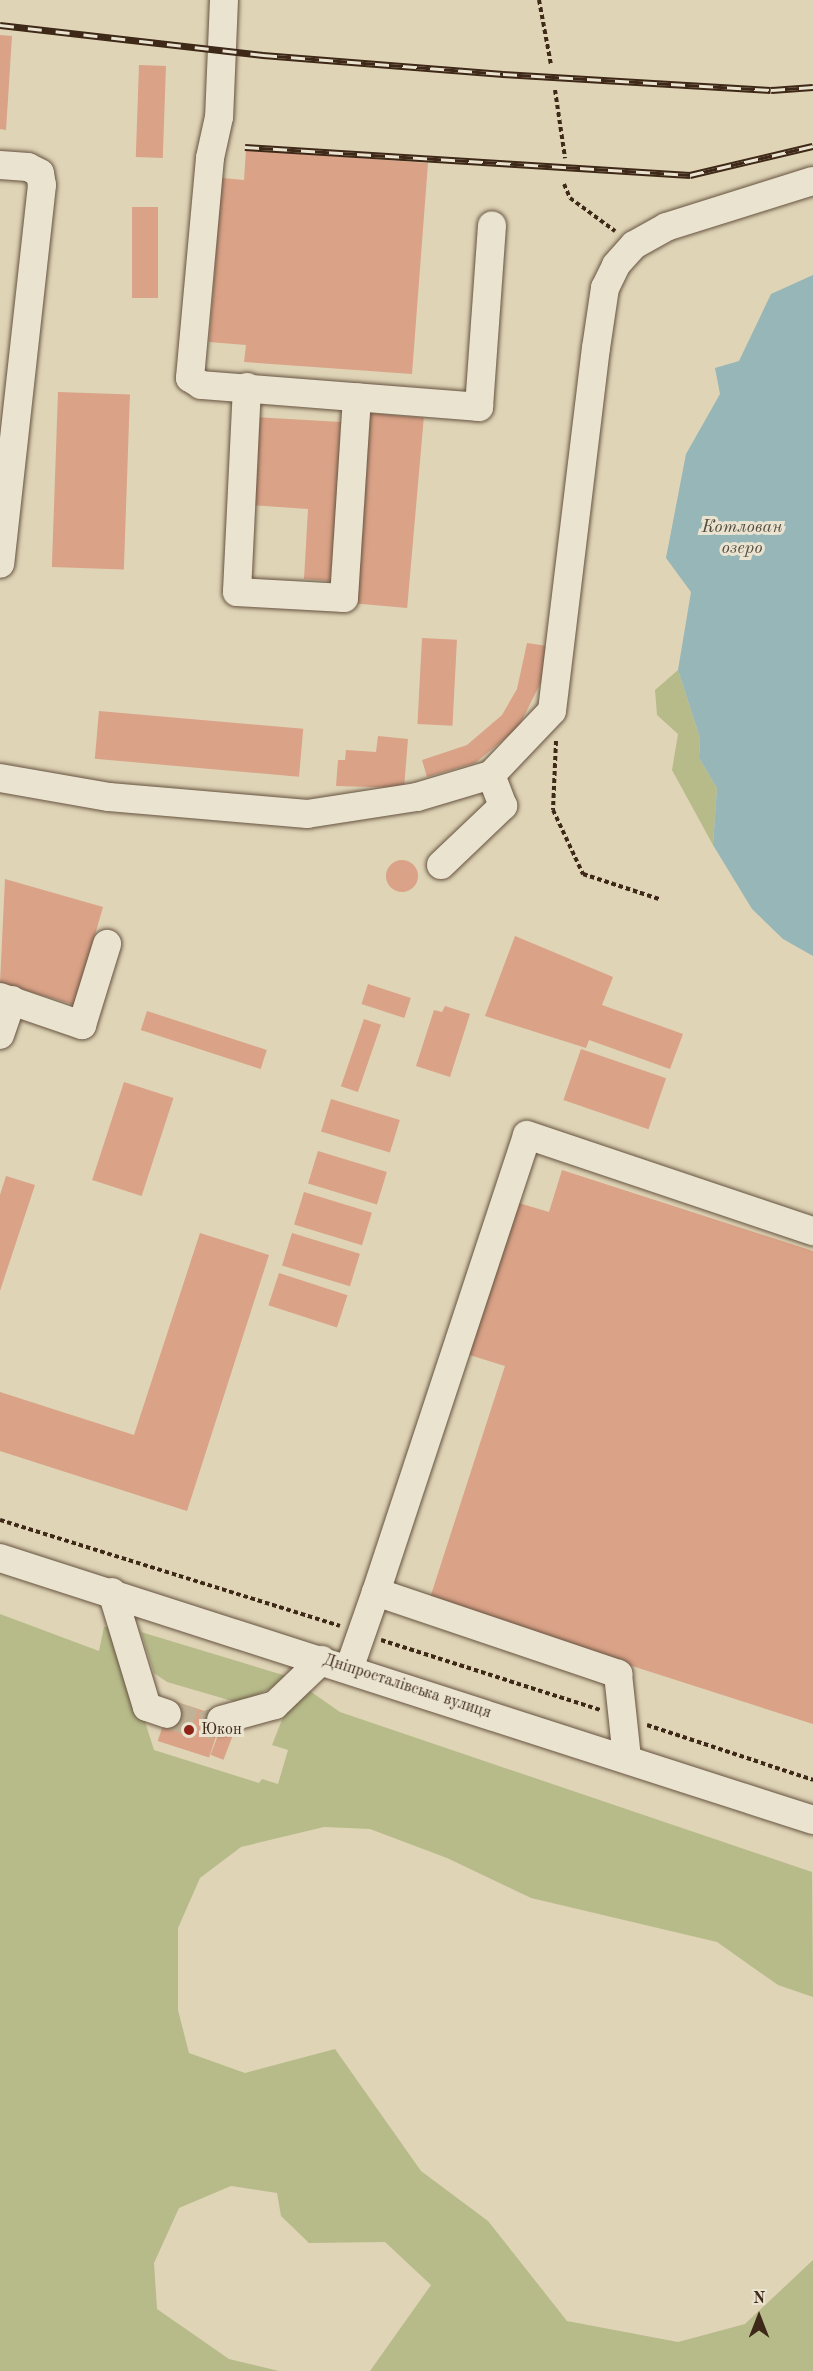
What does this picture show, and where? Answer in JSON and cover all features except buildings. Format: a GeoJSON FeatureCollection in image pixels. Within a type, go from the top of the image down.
{"type":"FeatureCollection","features":[{"type":"Feature","properties":{"kind":"street"},"geometry":{"type":"LineString","coordinates":[[224,0],[219,117],[188,359],[189,378],[201,385],[479,406],[492,225]]}},
{"type":"Feature","properties":{"kind":"street"},"geometry":{"type":"LineString","coordinates":[[0,165],[28,167],[40,173],[42,185],[11,354],[0,564]]}},
{"type":"Feature","properties":{"kind":"street"},"geometry":{"type":"LineString","coordinates":[[0,778],[109,797],[307,814],[417,797],[491,775],[552,711],[605,288],[634,245],[666,227],[813,181]]}},
{"type":"Feature","properties":{"kind":"street"},"geometry":{"type":"LineString","coordinates":[[247,387],[237,592],[344,597],[357,396]]}},
{"type":"Feature","properties":{"kind":"street"},"geometry":{"type":"LineString","coordinates":[[441,865],[503,806],[491,775]]}},
{"type":"Feature","properties":{"kind":"street"},"geometry":{"type":"LineString","coordinates":[[0,1035],[6,999],[82,1025],[107,944]]}},
{"type":"Feature","properties":{"kind":"street"},"geometry":{"type":"LineString","coordinates":[[349,1669],[359,1632],[376,1592],[527,1135],[813,1231]]}},
{"type":"Feature","properties":{"kind":"street","name":"Дніпросталівська вулиця"},"geometry":{"type":"LineString","coordinates":[[0,1558],[112,1592],[813,1820]]}},
{"type":"Feature","properties":{"kind":"street"},"geometry":{"type":"LineString","coordinates":[[112,1592],[147,1707],[166,1714]]}},
{"type":"Feature","properties":{"kind":"street"},"geometry":{"type":"LineString","coordinates":[[376,1592],[618,1674],[620,1716],[627,1758]]}},
{"type":"Feature","properties":{"kind":"street"},"geometry":{"type":"LineString","coordinates":[[221,1720],[275,1705],[322,1660]]}},
{"type":"Feature","properties":{"kind":"path"},"geometry":{"type":"LineString","coordinates":[[539,0],[551,64]]}},
{"type":"Feature","properties":{"kind":"path"},"geometry":{"type":"LineString","coordinates":[[555,90],[565,158]]}},
{"type":"Feature","properties":{"kind":"path"},"geometry":{"type":"LineString","coordinates":[[564,184],[570,198],[634,245]]}},
{"type":"Feature","properties":{"kind":"path"},"geometry":{"type":"LineString","coordinates":[[552,711],[558,756],[553,810],[583,874],[659,899]]}},
{"type":"Feature","properties":{"kind":"path"},"geometry":{"type":"LineString","coordinates":[[0,1520],[359,1632],[813,1780]]}},
{"type":"Feature","properties":{"kind":"green space"},"geometry":{"type":"Polygon","coordinates":[[[678,670],[700,738],[699,758],[717,788],[713,845],[672,770],[678,734],[657,715],[655,690],[678,670]]]}},
{"type":"Feature","properties":{"kind":"green space"},"geometry":{"type":"Polygon","coordinates":[[[0,1614],[99,1651],[104,1627],[115,1627],[154,1750],[259,1783],[262,1779],[278,1784],[288,1750],[272,1745],[287,1707],[307,1689],[340,1712],[812,1872],[813,1997],[778,1985],[717,1942],[531,1898],[447,1858],[370,1829],[324,1827],[241,1847],[200,1878],[178,1928],[178,2010],[189,2053],[245,2073],[335,2049],[421,2171],[488,2221],[567,2321],[678,2342],[745,2324],[813,2260],[813,2371],[370,2371],[431,2285],[385,2242],[309,2243],[281,2216],[277,2193],[231,2186],[179,2208],[154,2263],[157,2309],[229,2359],[279,2371],[0,2371],[0,1614]]]}},
{"type":"Feature","properties":{"kind":"green space"},"geometry":{"type":"Polygon","coordinates":[[[141,1632],[293,1678],[239,1703],[167,1682],[154,1673],[141,1632]]]}},
{"type":"Feature","properties":{"kind":"water","name":"Котлован озеро"},"geometry":{"type":"Polygon","coordinates":[[[813,275],[813,956],[783,939],[752,909],[713,845],[717,788],[699,758],[700,738],[678,670],[691,592],[666,558],[686,454],[720,394],[715,368],[739,361],[771,294],[813,275]]]}},
{"type":"Feature","properties":{"kind":"tunnel"},"geometry":{"type":"LineString","coordinates":[[167,1714],[203,1726],[221,1720]]}},
{"type":"Feature","properties":{"kind":"railway"},"geometry":{"type":"LineString","coordinates":[[0,25],[263,55],[503,74],[771,90],[813,87]]}},
{"type":"Feature","properties":{"kind":"railway"},"geometry":{"type":"LineString","coordinates":[[245,147],[690,175],[813,146]]}},
{"type":"Feature","properties":{"kind":"place","name":"Юкон"},"geometry":{"type":"Point","coordinates":[189,1730]}}]}
